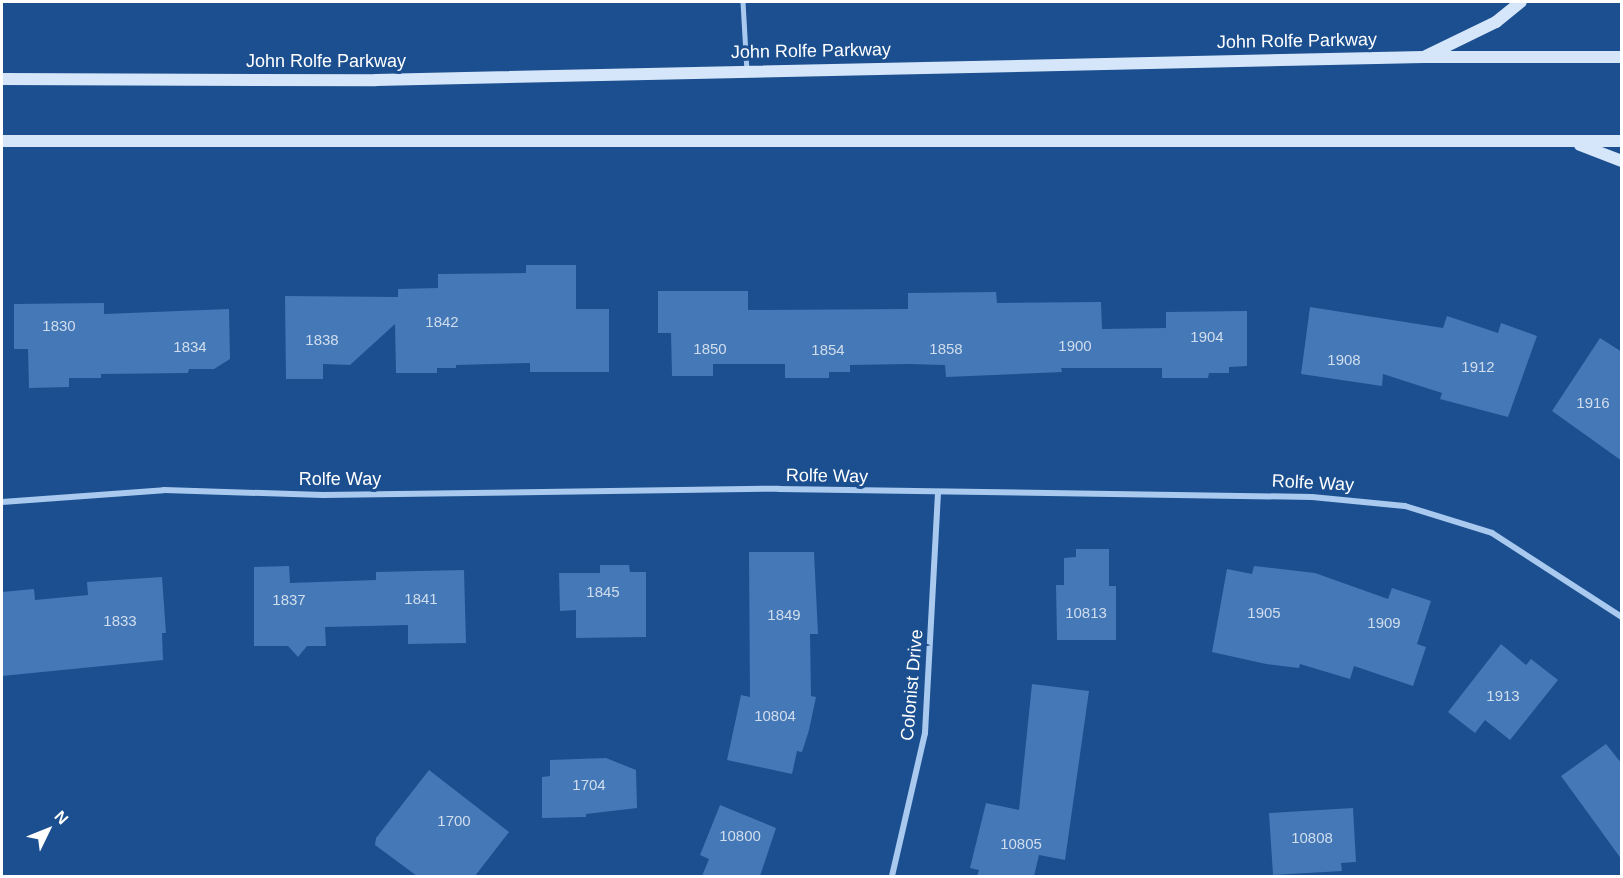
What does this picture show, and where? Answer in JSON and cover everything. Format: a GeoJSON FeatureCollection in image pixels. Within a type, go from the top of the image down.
{"type":"FeatureCollection","features":[{"type":"Feature","properties":{"kind":"main road"},"geometry":{"type":"LineString","coordinates":[[1424,57],[1496,21],[1521,2]]}},
{"type":"Feature","properties":{"kind":"main road","name":"John Rolfe Parkway"},"geometry":{"type":"LineString","coordinates":[[2,79],[376,80],[1424,57],[1622,57]]}},
{"type":"Feature","properties":{"kind":"main road"},"geometry":{"type":"LineString","coordinates":[[2,141],[1622,141]]}},
{"type":"Feature","properties":{"kind":"main road"},"geometry":{"type":"LineString","coordinates":[[1573,142],[1622,161]]}},
{"type":"Feature","properties":{"kind":"street","name":"Rolfe Way"},"geometry":{"type":"LineString","coordinates":[[2,502],[164,490],[323,495],[779,489],[1312,497],[1405,506],[1492,533],[1622,617]]}},
{"type":"Feature","properties":{"kind":"street","name":"Colonist Drive"},"geometry":{"type":"LineString","coordinates":[[892,876],[925,734],[938,493]]}},
{"type":"Feature","properties":{"kind":"lane"},"geometry":{"type":"LineString","coordinates":[[743,2],[747,71]]}},
{"type":"Feature","properties":{"kind":"building"},"geometry":{"type":"Polygon","coordinates":[[[526,265],[576,265],[576,309],[609,309],[609,372],[530,372],[530,363],[456,365],[456,368],[437,368],[437,373],[396,373],[395,324],[350,365],[323,364],[323,379],[286,379],[285,296],[398,297],[398,289],[438,288],[438,274],[526,273],[526,265]]]}},
{"type":"Feature","properties":{"kind":"building"},"geometry":{"type":"Polygon","coordinates":[[[658,291],[748,291],[748,310],[908,309],[908,293],[996,292],[997,303],[1101,302],[1102,329],[1166,328],[1166,312],[1247,311],[1247,366],[1229,367],[1229,373],[1209,373],[1208,378],[1162,378],[1162,368],[1061,368],[1062,372],[946,377],[945,365],[908,364],[850,365],[850,372],[829,372],[829,378],[785,378],[785,364],[713,364],[713,376],[672,376],[671,333],[658,333],[658,291]]]}},
{"type":"Feature","properties":{"kind":"building"},"geometry":{"type":"Polygon","coordinates":[[[104,303],[104,314],[229,309],[230,359],[214,369],[189,369],[188,373],[101,374],[101,378],[69,378],[69,387],[29,388],[28,349],[14,349],[14,304],[104,303]]]}},
{"type":"Feature","properties":{"kind":"building"},"geometry":{"type":"Polygon","coordinates":[[[1310,307],[1443,328],[1447,316],[1498,333],[1501,323],[1537,336],[1508,417],[1440,399],[1442,393],[1383,374],[1382,386],[1301,374],[1310,307]]]}},
{"type":"Feature","properties":{"kind":"building"},"geometry":{"type":"Polygon","coordinates":[[[1600,338],[1622,352],[1622,461],[1552,411],[1600,338]]]}},
{"type":"Feature","properties":{"kind":"building"},"geometry":{"type":"Polygon","coordinates":[[[1076,549],[1109,549],[1109,586],[1116,586],[1116,640],[1057,640],[1056,585],[1064,585],[1064,558],[1076,557],[1076,549]]]}},
{"type":"Feature","properties":{"kind":"building"},"geometry":{"type":"Polygon","coordinates":[[[749,552],[814,552],[818,634],[810,634],[811,696],[816,697],[809,730],[802,752],[797,751],[792,774],[727,760],[741,695],[750,697],[749,552]]]}},
{"type":"Feature","properties":{"kind":"building"},"geometry":{"type":"Polygon","coordinates":[[[600,565],[629,565],[630,572],[646,572],[646,637],[576,638],[576,610],[560,611],[559,573],[600,573],[600,565]]]}},
{"type":"Feature","properties":{"kind":"building"},"geometry":{"type":"Polygon","coordinates":[[[289,566],[290,583],[376,580],[376,572],[464,570],[466,643],[408,644],[408,625],[325,627],[326,646],[307,646],[298,657],[288,646],[254,646],[254,567],[289,566]]]}},
{"type":"Feature","properties":{"kind":"building"},"geometry":{"type":"Polygon","coordinates":[[[1254,566],[1315,573],[1388,599],[1392,588],[1431,601],[1417,644],[1426,647],[1413,686],[1354,666],[1350,679],[1300,664],[1299,668],[1266,664],[1212,652],[1227,569],[1252,574],[1254,566]]]}},
{"type":"Feature","properties":{"kind":"building"},"geometry":{"type":"Polygon","coordinates":[[[162,577],[166,633],[162,633],[163,660],[2,676],[2,592],[34,589],[35,600],[88,595],[87,582],[162,577]]]}},
{"type":"Feature","properties":{"kind":"building"},"geometry":{"type":"Polygon","coordinates":[[[1501,644],[1526,665],[1531,659],[1558,680],[1510,740],[1485,720],[1475,733],[1448,712],[1501,644]]]}},
{"type":"Feature","properties":{"kind":"building"},"geometry":{"type":"Polygon","coordinates":[[[1032,684],[1089,691],[1065,860],[1039,855],[1034,876],[977,876],[979,870],[970,868],[986,803],[1019,810],[1032,684]]]}},
{"type":"Feature","properties":{"kind":"building"},"geometry":{"type":"Polygon","coordinates":[[[1606,744],[1622,764],[1622,860],[1561,776],[1606,744]]]}},
{"type":"Feature","properties":{"kind":"building"},"geometry":{"type":"Polygon","coordinates":[[[606,758],[636,770],[637,808],[586,814],[586,817],[542,818],[542,777],[550,776],[550,760],[606,758]]]}},
{"type":"Feature","properties":{"kind":"building"},"geometry":{"type":"Polygon","coordinates":[[[429,770],[509,832],[475,876],[417,876],[375,845],[376,838],[429,770]]]}},
{"type":"Feature","properties":{"kind":"building"},"geometry":{"type":"Polygon","coordinates":[[[720,805],[776,828],[760,876],[702,876],[709,859],[700,855],[720,805]]]}},
{"type":"Feature","properties":{"kind":"building"},"geometry":{"type":"Polygon","coordinates":[[[1353,808],[1356,862],[1341,863],[1342,871],[1273,875],[1269,813],[1353,808]]]}}]}
